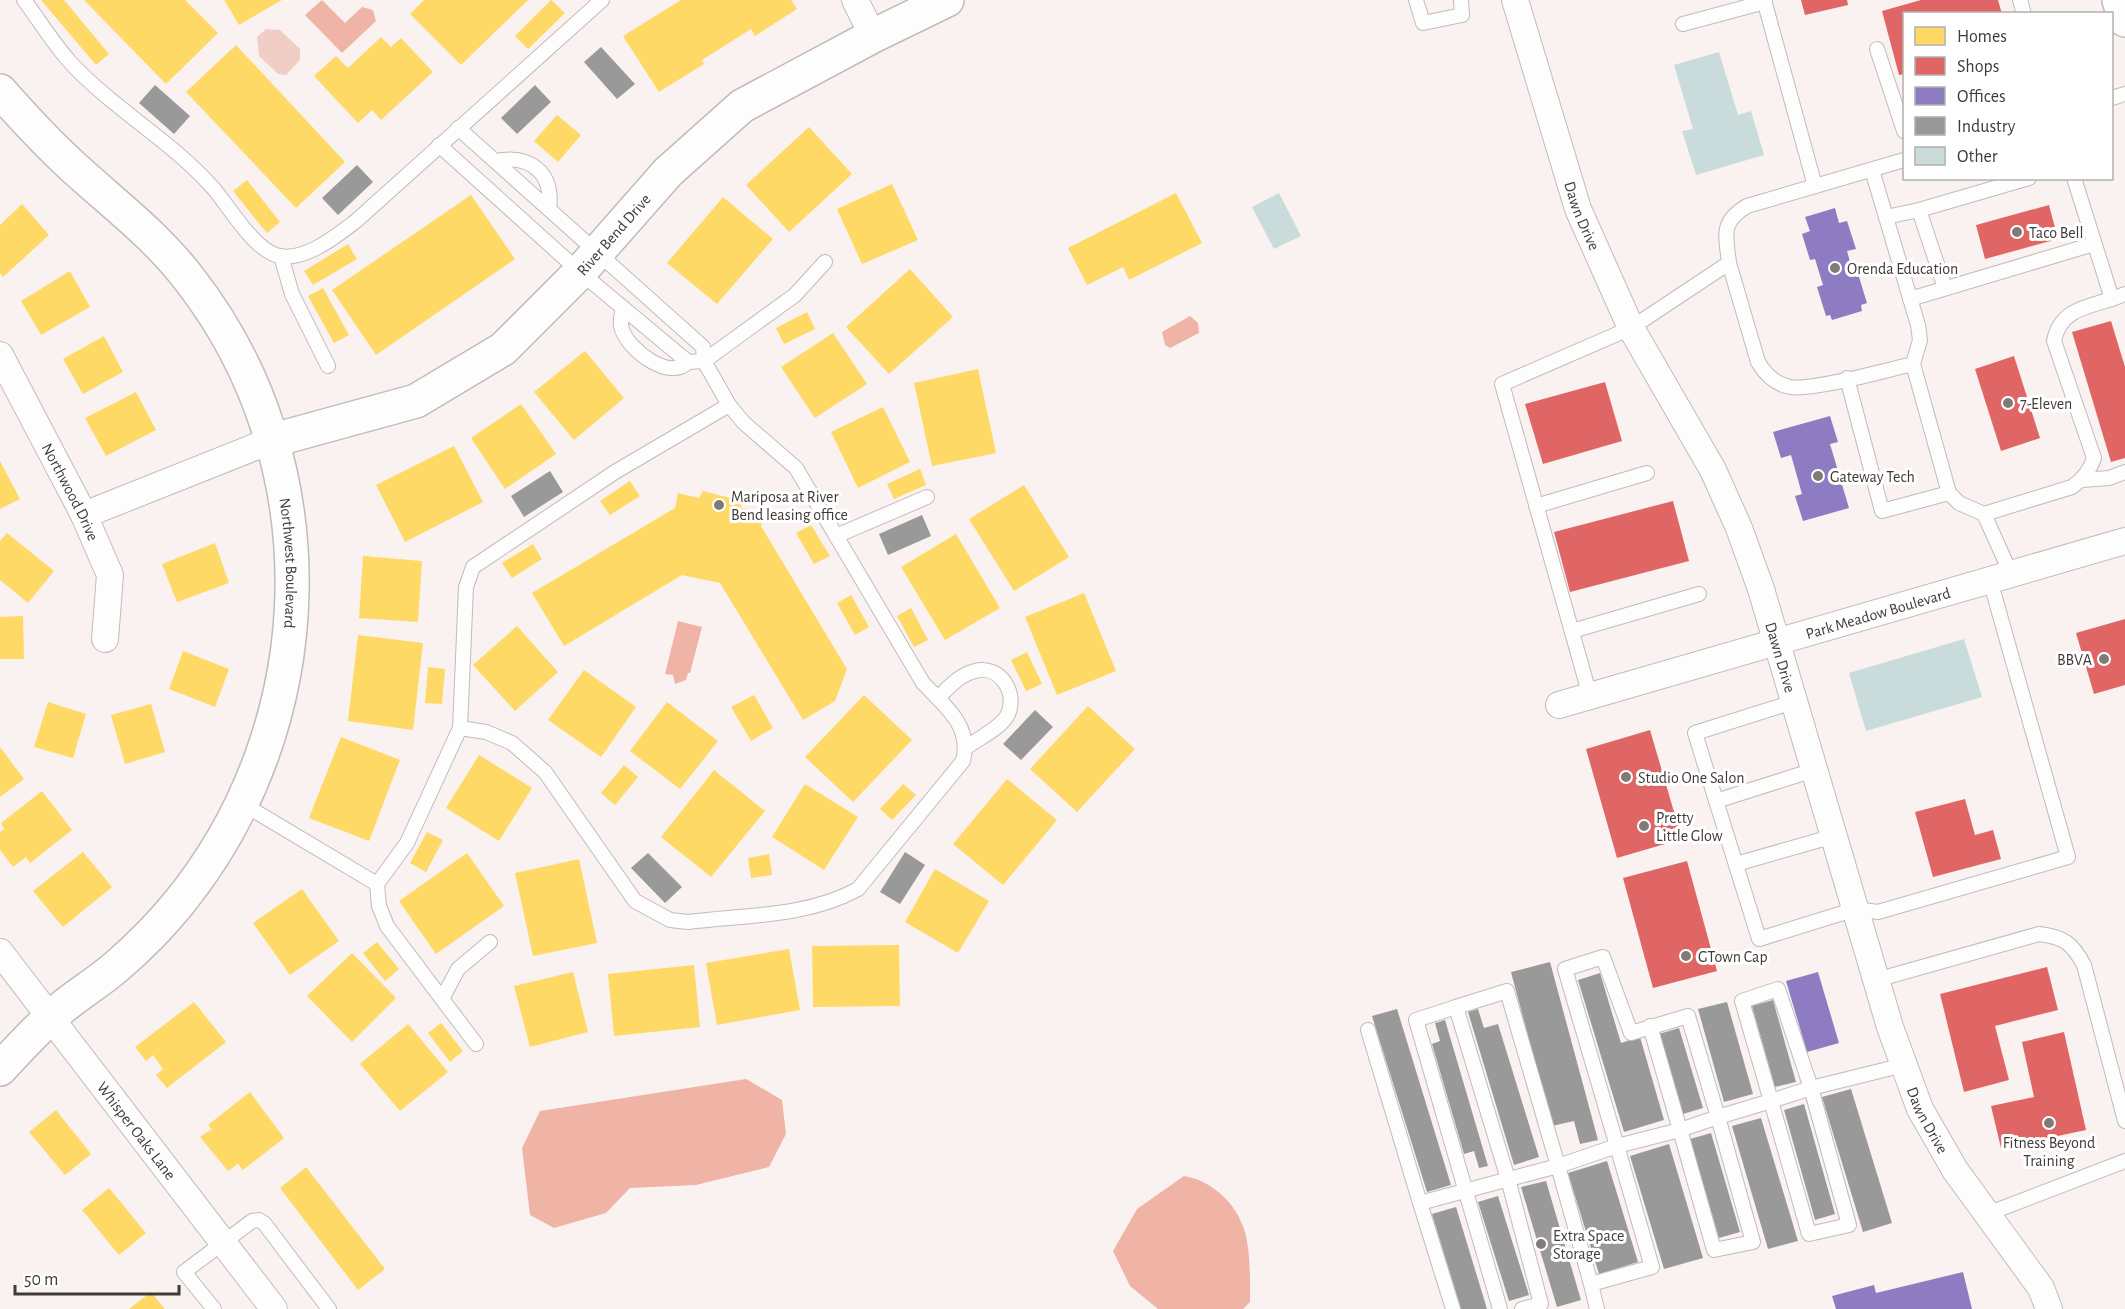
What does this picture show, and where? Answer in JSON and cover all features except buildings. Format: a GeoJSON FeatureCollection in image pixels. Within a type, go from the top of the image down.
{"type":"FeatureCollection","features":[{"type":"Feature","properties":{"kind":"street"},"geometry":{"type":"LineString","coordinates":[[855,0],[873,36]]}},
{"type":"Feature","properties":{"kind":"street","name":"River Bend Drive"},"geometry":{"type":"LineString","coordinates":[[270,441],[416,401],[503,349],[589,262],[668,172],[742,106],[873,36],[947,0]]}},
{"type":"Feature","properties":{"kind":"street","name":"Dawn Drive"},"geometry":{"type":"LineString","coordinates":[[1515,0],[1578,209],[1631,328],[1722,489],[1739,528],[1761,589],[1775,643],[1876,980],[1920,1109],[1955,1170],[2041,1288],[2049,1309]]}},
{"type":"Feature","properties":{"kind":"street","name":"Northwest Boulevard"},"geometry":{"type":"LineString","coordinates":[[0,91],[42,138],[150,235],[189,278],[232,343],[254,389],[283,484],[290,531],[293,590],[290,642],[273,726],[243,804],[202,872],[174,909],[115,968],[51,1017],[0,1070]]}},
{"type":"Feature","properties":{"kind":"street","name":"Northwood Drive"},"geometry":{"type":"LineString","coordinates":[[0,356],[84,515],[110,575],[105,639]]}},
{"type":"Feature","properties":{"kind":"street"},"geometry":{"type":"LineString","coordinates":[[84,515],[270,441]]}},
{"type":"Feature","properties":{"kind":"street","name":"Park Meadow Boulevard"},"geometry":{"type":"LineString","coordinates":[[1559,705],[2125,541]]}},
{"type":"Feature","properties":{"kind":"street","name":"Whisper Oaks Lane"},"geometry":{"type":"LineString","coordinates":[[0,951],[274,1309]]}},
{"type":"Feature","properties":{"kind":"lane"},"geometry":{"type":"LineString","coordinates":[[24,0],[70,62],[213,187],[242,225],[268,252],[281,256],[299,256],[335,237],[356,221],[602,0]]}},
{"type":"Feature","properties":{"kind":"lane"},"geometry":{"type":"LineString","coordinates":[[1416,0],[1423,23],[1462,15],[1461,0]]}},
{"type":"Feature","properties":{"kind":"lane"},"geometry":{"type":"LineString","coordinates":[[1683,24],[1765,1],[1815,186]]}},
{"type":"Feature","properties":{"kind":"lane"},"geometry":{"type":"LineString","coordinates":[[1877,49],[1902,113]]}},
{"type":"Feature","properties":{"kind":"lane"},"geometry":{"type":"LineString","coordinates":[[458,128],[549,209],[623,309],[688,362]]}},
{"type":"Feature","properties":{"kind":"lane"},"geometry":{"type":"LineString","coordinates":[[439,145],[589,262],[703,346],[705,362],[729,405],[744,423],[796,468],[923,683],[952,712],[962,728],[967,747],[963,760],[858,890],[837,901],[814,907],[688,922],[670,920],[635,901],[545,772],[512,743],[486,732],[460,728]]}},
{"type":"Feature","properties":{"kind":"lane"},"geometry":{"type":"LineString","coordinates":[[496,161],[519,159],[532,165],[548,183],[551,194],[549,209]]}},
{"type":"Feature","properties":{"kind":"lane"},"geometry":{"type":"LineString","coordinates":[[1903,161],[1747,206],[1734,214],[1726,231],[1729,263],[1758,362],[1764,372],[1782,384],[1801,388],[1913,364]]}},
{"type":"Feature","properties":{"kind":"lane"},"geometry":{"type":"LineString","coordinates":[[1872,170],[1920,340],[1913,364],[1949,494],[1959,503],[1984,514],[2072,487],[2082,480],[2094,458],[2054,341],[2059,325],[2074,310],[2118,297],[2094,244],[2075,180]]}},
{"type":"Feature","properties":{"kind":"lane"},"geometry":{"type":"LineString","coordinates":[[1886,217],[1919,210],[2022,180]]}},
{"type":"Feature","properties":{"kind":"lane"},"geometry":{"type":"LineString","coordinates":[[1919,210],[1945,288]]}},
{"type":"Feature","properties":{"kind":"lane"},"geometry":{"type":"LineString","coordinates":[[1910,298],[2094,244]]}},
{"type":"Feature","properties":{"kind":"lane"},"geometry":{"type":"LineString","coordinates":[[281,256],[292,294],[328,366]]}},
{"type":"Feature","properties":{"kind":"lane"},"geometry":{"type":"LineString","coordinates":[[623,309],[620,320],[622,331],[645,356],[667,369],[679,369],[688,362],[705,362],[795,295],[825,262]]}},
{"type":"Feature","properties":{"kind":"lane"},"geometry":{"type":"LineString","coordinates":[[1590,696],[1502,384],[1631,328],[1729,263]]}},
{"type":"Feature","properties":{"kind":"lane"},"geometry":{"type":"LineString","coordinates":[[1846,378],[1882,511],[1949,494]]}},
{"type":"Feature","properties":{"kind":"lane"},"geometry":{"type":"LineString","coordinates":[[476,1044],[387,927],[379,906],[377,884],[407,843],[460,728],[466,586],[473,567],[615,472],[729,405]]}},
{"type":"Feature","properties":{"kind":"lane"},"geometry":{"type":"LineString","coordinates":[[2082,480],[2109,478],[2125,472]]}},
{"type":"Feature","properties":{"kind":"lane"},"geometry":{"type":"LineString","coordinates":[[1536,506],[1647,473]]}},
{"type":"Feature","properties":{"kind":"lane"},"geometry":{"type":"LineString","coordinates":[[836,536],[927,497]]}},
{"type":"Feature","properties":{"kind":"lane"},"geometry":{"type":"LineString","coordinates":[[1793,702],[1695,734],[1759,939],[1856,909],[1878,912],[2068,858],[1984,514]]}},
{"type":"Feature","properties":{"kind":"lane"},"geometry":{"type":"LineString","coordinates":[[1572,631],[1700,594]]}},
{"type":"Feature","properties":{"kind":"lane"},"geometry":{"type":"LineString","coordinates":[[938,698],[964,675],[978,670],[990,671],[999,675],[1007,684],[1010,707],[1006,716],[967,747]]}},
{"type":"Feature","properties":{"kind":"lane"},"geometry":{"type":"LineString","coordinates":[[1716,801],[1814,770]]}},
{"type":"Feature","properties":{"kind":"lane"},"geometry":{"type":"LineString","coordinates":[[243,804],[377,884]]}},
{"type":"Feature","properties":{"kind":"lane"},"geometry":{"type":"LineString","coordinates":[[1736,864],[1834,836]]}},
{"type":"Feature","properties":{"kind":"lane"},"geometry":{"type":"LineString","coordinates":[[1876,980],[2039,934],[2054,936],[2074,946],[2084,965],[2125,1121]]}},
{"type":"Feature","properties":{"kind":"lane"},"geometry":{"type":"LineString","coordinates":[[442,999],[458,969],[490,942]]}},
{"type":"Feature","properties":{"kind":"lane"},"geometry":{"type":"LineString","coordinates":[[1591,1284],[1652,1268],[1565,969],[1603,957],[1631,1033],[1650,1026],[1688,1016],[1753,1242],[1714,1250],[1650,1026]]}},
{"type":"Feature","properties":{"kind":"lane"},"geometry":{"type":"LineString","coordinates":[[1778,989],[1811,1088],[1849,1225],[1809,1234],[1742,1001],[1778,989]]}},
{"type":"Feature","properties":{"kind":"lane"},"geometry":{"type":"LineString","coordinates":[[1500,1309],[1416,1020],[1507,991],[1597,1309]]}},
{"type":"Feature","properties":{"kind":"lane"},"geometry":{"type":"LineString","coordinates":[[1456,1007],[1508,1179],[1542,1304],[1522,1309]]}},
{"type":"Feature","properties":{"kind":"lane"},"geometry":{"type":"LineString","coordinates":[[1368,1030],[1453,1309]]}},
{"type":"Feature","properties":{"kind":"lane"},"geometry":{"type":"LineString","coordinates":[[1420,1203],[1558,1166],[1811,1088],[1904,1065]]}},
{"type":"Feature","properties":{"kind":"lane"},"geometry":{"type":"LineString","coordinates":[[1987,1214],[2125,1161]]}},
{"type":"Feature","properties":{"kind":"lane"},"geometry":{"type":"LineString","coordinates":[[214,1309],[184,1272],[252,1221],[259,1220],[264,1223],[329,1309]]}},
{"type":"Feature","properties":{"kind":"shaded area"},"geometry":{"type":"Polygon","coordinates":[[[322,0],[345,23],[362,7],[373,10],[376,21],[342,53],[305,15],[322,0]]]}},
{"type":"Feature","properties":{"kind":"shaded area"},"geometry":{"type":"Polygon","coordinates":[[[266,29],[280,30],[300,49],[300,60],[286,75],[278,74],[259,56],[257,37],[266,29]]]}},
{"type":"Feature","properties":{"kind":"shaded area"},"geometry":{"type":"Polygon","coordinates":[[[1190,316],[1198,323],[1199,333],[1170,348],[1165,345],[1162,332],[1190,316]]]}},
{"type":"Feature","properties":{"kind":"shaded area"},"geometry":{"type":"Polygon","coordinates":[[[678,621],[702,627],[690,673],[686,680],[675,684],[673,675],[665,674],[678,621]]]}},
{"type":"Feature","properties":{"kind":"shaded area"},"geometry":{"type":"Polygon","coordinates":[[[746,1079],[782,1100],[786,1134],[769,1167],[696,1185],[630,1188],[606,1213],[554,1228],[530,1215],[522,1148],[540,1111],[746,1079]]]}},
{"type":"Feature","properties":{"kind":"shaded area"},"geometry":{"type":"Polygon","coordinates":[[[1184,1176],[1202,1182],[1219,1192],[1233,1207],[1242,1224],[1248,1252],[1250,1283],[1250,1302],[1243,1309],[1158,1309],[1130,1286],[1113,1251],[1137,1209],[1184,1176]]]}},
{"type":"Feature","properties":{"kind":"place","name":"Taco Bell"},"geometry":{"type":"Point","coordinates":[2017,232]}},
{"type":"Feature","properties":{"kind":"place","name":"Orenda Education"},"geometry":{"type":"Point","coordinates":[1835,268]}},
{"type":"Feature","properties":{"kind":"place","name":"7-Eleven"},"geometry":{"type":"Point","coordinates":[2008,403]}},
{"type":"Feature","properties":{"kind":"place","name":"Gateway Tech"},"geometry":{"type":"Point","coordinates":[1818,476]}},
{"type":"Feature","properties":{"kind":"place","name":"Mariposa at River Bend leasing office"},"geometry":{"type":"Point","coordinates":[719,505]}},
{"type":"Feature","properties":{"kind":"place","name":"BBVA"},"geometry":{"type":"Point","coordinates":[2104,659]}},
{"type":"Feature","properties":{"kind":"place","name":"Studio One Salon"},"geometry":{"type":"Point","coordinates":[1626,777]}},
{"type":"Feature","properties":{"kind":"place","name":"Pretty Little Glow"},"geometry":{"type":"Point","coordinates":[1644,826]}},
{"type":"Feature","properties":{"kind":"place","name":"GTown Cap"},"geometry":{"type":"Point","coordinates":[1686,956]}},
{"type":"Feature","properties":{"kind":"place","name":"Fitness Beyond Training"},"geometry":{"type":"Point","coordinates":[2049,1123]}},
{"type":"Feature","properties":{"kind":"place","name":"Extra Space Storage"},"geometry":{"type":"Point","coordinates":[1541,1244]}}]}
